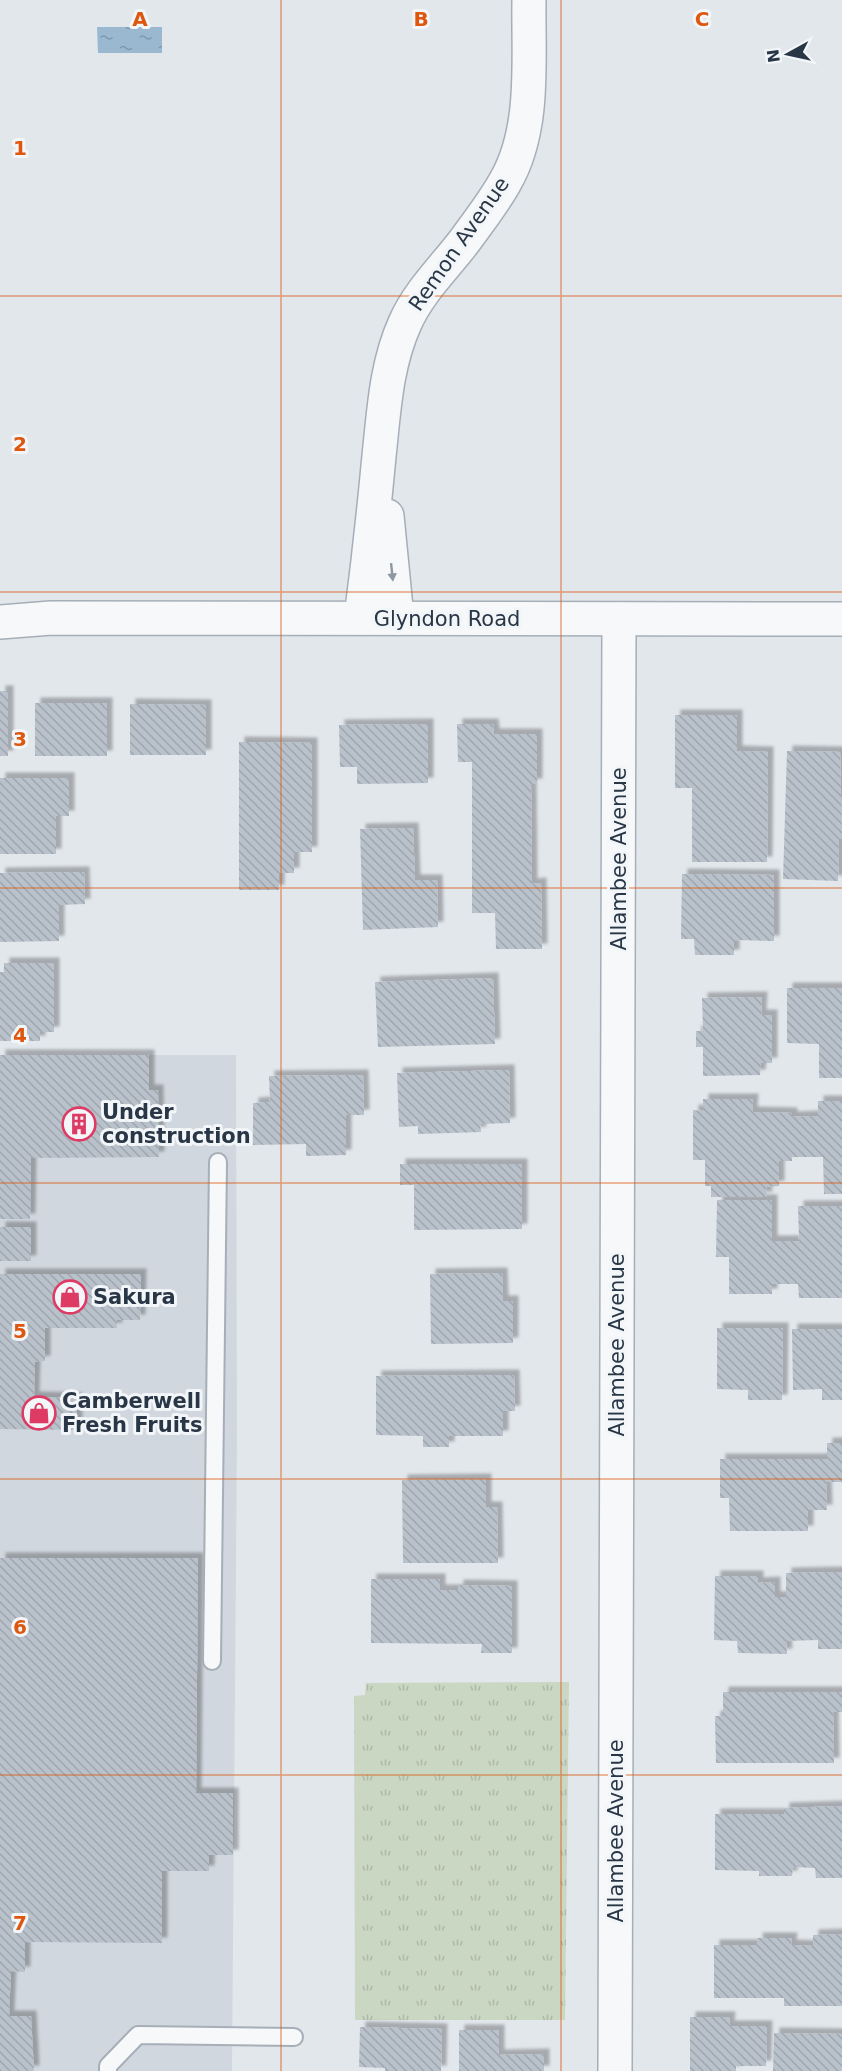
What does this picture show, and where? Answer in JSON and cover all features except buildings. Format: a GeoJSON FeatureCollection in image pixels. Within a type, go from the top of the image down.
{"type":"FeatureCollection","features":[{"type":"Feature","properties":{"kind":"street","name":"Remon Avenue"},"geometry":{"type":"LineString","coordinates":[[361,618],[387,378],[405,321],[428,286],[466,239],[506,181],[519,147],[526,114],[529,0]]}},
{"type":"Feature","properties":{"kind":"street","name":"Remon Avenue"},"geometry":{"type":"LineString","coordinates":[[380,451],[397,618]]}},
{"type":"Feature","properties":{"kind":"street","name":"Glyndon Road"},"geometry":{"type":"LineString","coordinates":[[0,613],[51,618]]}},
{"type":"Feature","properties":{"kind":"street","name":"Glyndon Road"},"geometry":{"type":"LineString","coordinates":[[0,622],[51,618],[842,619]]}},
{"type":"Feature","properties":{"kind":"street","name":"Allambee Avenue"},"geometry":{"type":"LineString","coordinates":[[615,2071],[619,619]]}},
{"type":"Feature","properties":{"kind":"lane"},"geometry":{"type":"LineString","coordinates":[[213,1661],[219,1162]]}},
{"type":"Feature","properties":{"kind":"lane"},"geometry":{"type":"LineString","coordinates":[[108,2071],[108,2066],[138,2035],[294,2037]]}},
{"type":"Feature","properties":{"kind":"shaded area"},"geometry":{"type":"Polygon","coordinates":[[[0,1055],[236,1055],[237,1436],[232,2071],[0,2071],[0,1055]]]}},
{"type":"Feature","properties":{"kind":"green space"},"geometry":{"type":"Polygon","coordinates":[[[569,1682],[565,2020],[355,2020],[354,1696],[365,1695],[366,1683],[569,1682]]]}},
{"type":"Feature","properties":{"kind":"water"},"geometry":{"type":"Polygon","coordinates":[[[97,27],[162,27],[162,53],[98,53],[97,27]]]}},
{"type":"Feature","properties":{"kind":"place","name":"Under construction"},"geometry":{"type":"Point","coordinates":[79,1124]}},
{"type":"Feature","properties":{"kind":"place","name":"Sakura"},"geometry":{"type":"Point","coordinates":[70,1297]}},
{"type":"Feature","properties":{"kind":"place","name":"Camberwell Fresh Fruits"},"geometry":{"type":"Point","coordinates":[39,1413]}}]}
